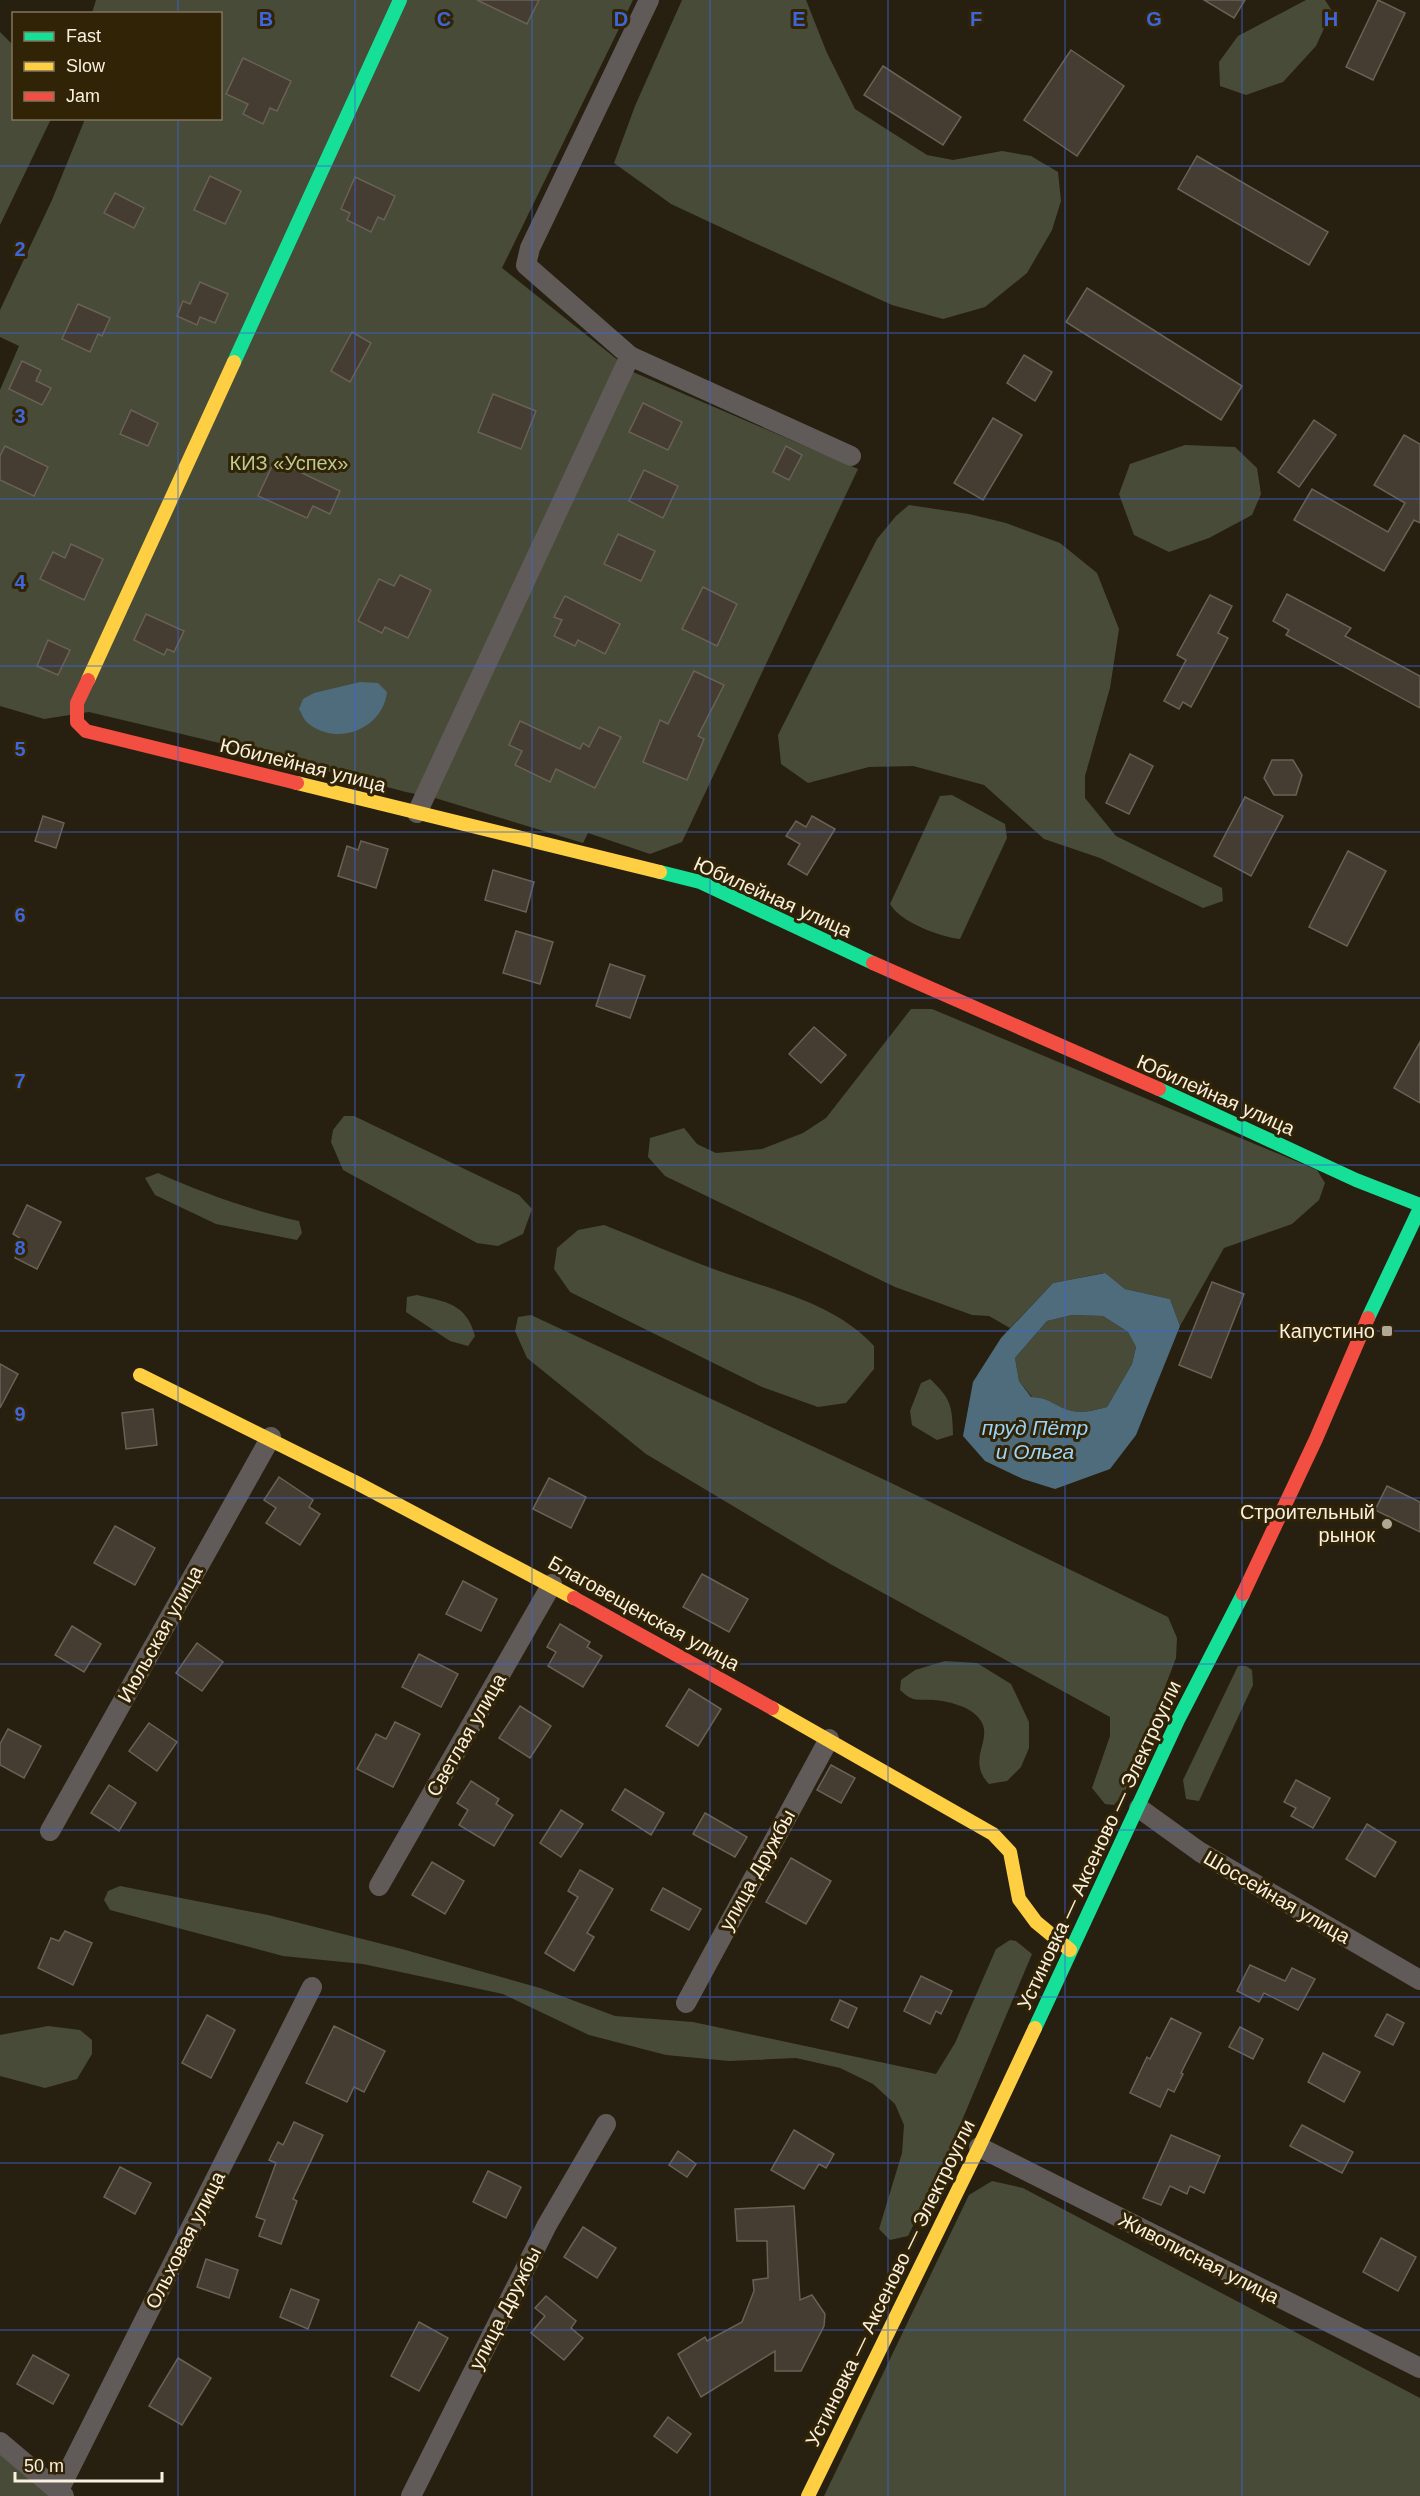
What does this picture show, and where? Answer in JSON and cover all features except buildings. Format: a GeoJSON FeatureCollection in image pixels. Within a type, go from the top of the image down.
{"type":"FeatureCollection","features":[{"type":"Feature","properties":{"kind":"street","name":"Юбилейная улица"},"geometry":{"type":"LineString","coordinates":[[400,0],[77,703],[77,722],[86,731],[700,882],[934,992],[1168,1093],[1420,1207]]}},
{"type":"Feature","properties":{"kind":"street"},"geometry":{"type":"LineString","coordinates":[[649,0],[530,248],[526,265],[630,356],[851,456]]}},
{"type":"Feature","properties":{"kind":"street"},"geometry":{"type":"LineString","coordinates":[[417,813],[630,356]]}},
{"type":"Feature","properties":{"kind":"street","name":"Устиновка — Аксеново — Электроугли"},"geometry":{"type":"LineString","coordinates":[[808,2496],[979,2147],[1139,1808],[1178,1720],[1230,1622],[1311,1450],[1392,1263],[1413,1243],[1420,1207]]}},
{"type":"Feature","properties":{"kind":"street","name":"Благовещенская улица"},"geometry":{"type":"LineString","coordinates":[[140,1375],[271,1437],[552,1584],[829,1738],[993,1834],[1010,1852],[1019,1899],[1036,1922],[1070,1950]]}},
{"type":"Feature","properties":{"kind":"street","name":"Июльская улица"},"geometry":{"type":"LineString","coordinates":[[50,1831],[271,1437]]}},
{"type":"Feature","properties":{"kind":"street","name":"Светлая улица"},"geometry":{"type":"LineString","coordinates":[[379,1886],[552,1584]]}},
{"type":"Feature","properties":{"kind":"street","name":"улица Дружбы"},"geometry":{"type":"LineString","coordinates":[[686,2003],[829,1738]]}},
{"type":"Feature","properties":{"kind":"street","name":"Шоссейная улица"},"geometry":{"type":"LineString","coordinates":[[1139,1808],[1200,1852],[1420,1980]]}},
{"type":"Feature","properties":{"kind":"street","name":"Ольховая улица"},"geometry":{"type":"LineString","coordinates":[[61,2494],[312,1987]]}},
{"type":"Feature","properties":{"kind":"street","name":"улица Дружбы"},"geometry":{"type":"LineString","coordinates":[[411,2496],[547,2225],[606,2124]]}},
{"type":"Feature","properties":{"kind":"street","name":"Живописная улица"},"geometry":{"type":"LineString","coordinates":[[979,2147],[1420,2368]]}},
{"type":"Feature","properties":{"kind":"street"},"geometry":{"type":"LineString","coordinates":[[0,2442],[61,2494]]}},
{"type":"Feature","properties":{"kind":"green space","name":"КИЗ «Успех»"},"geometry":{"type":"Polygon","coordinates":[[[96,0],[633,0],[502,268],[633,372],[858,469],[682,842],[650,854],[588,833],[583,843],[435,798],[89,712],[44,719],[0,706],[0,390],[19,346],[0,337],[0,310],[52,200],[85,120],[222,120],[222,12],[92,12],[96,0]]]}},
{"type":"Feature","properties":{"kind":"green space"},"geometry":{"type":"Polygon","coordinates":[[[682,0],[806,0],[827,53],[855,109],[927,155],[953,160],[1002,151],[1031,156],[1058,172],[1061,201],[1052,230],[1027,273],[985,307],[943,319],[892,305],[671,204],[614,163],[635,106],[682,0]]]}},
{"type":"Feature","properties":{"kind":"green space"},"geometry":{"type":"Polygon","coordinates":[[[1306,0],[1325,0],[1332,11],[1316,46],[1283,82],[1246,95],[1220,86],[1219,62],[1238,36],[1306,0]]]}},
{"type":"Feature","properties":{"kind":"green space"},"geometry":{"type":"Polygon","coordinates":[[[0,32],[12,44],[12,120],[51,120],[0,225],[0,32]]]}},
{"type":"Feature","properties":{"kind":"green space"},"geometry":{"type":"Polygon","coordinates":[[[1185,445],[1235,447],[1257,468],[1261,494],[1252,515],[1209,538],[1169,552],[1134,535],[1119,494],[1130,464],[1185,445]]]}},
{"type":"Feature","properties":{"kind":"green space"},"geometry":{"type":"Polygon","coordinates":[[[909,505],[969,514],[1006,523],[1060,543],[1097,573],[1119,629],[1110,688],[1085,776],[1085,798],[1116,836],[1222,888],[1223,901],[1203,908],[1100,858],[1044,839],[984,785],[913,766],[869,767],[808,783],[781,764],[778,735],[877,539],[896,516],[909,505]]]}},
{"type":"Feature","properties":{"kind":"green space"},"geometry":{"type":"Polygon","coordinates":[[[952,795],[1005,824],[1007,838],[960,939],[921,928],[902,917],[890,904],[940,796],[952,795]]]}},
{"type":"Feature","properties":{"kind":"green space"},"geometry":{"type":"Polygon","coordinates":[[[911,1009],[932,1009],[1317,1170],[1325,1183],[1319,1200],[1292,1224],[1224,1248],[1180,1326],[1170,1299],[1125,1289],[1104,1273],[1053,1283],[1010,1328],[989,1316],[972,1315],[895,1287],[665,1176],[648,1157],[650,1138],[684,1128],[697,1144],[716,1153],[762,1149],[803,1133],[826,1118],[911,1009]]]}},
{"type":"Feature","properties":{"kind":"green space"},"geometry":{"type":"Polygon","coordinates":[[[344,1116],[354,1116],[519,1195],[532,1209],[523,1234],[498,1246],[477,1243],[343,1170],[331,1142],[333,1130],[344,1116]]]}},
{"type":"Feature","properties":{"kind":"green space"},"geometry":{"type":"Polygon","coordinates":[[[158,1173],[227,1200],[299,1221],[302,1233],[297,1240],[216,1224],[155,1195],[145,1178],[158,1173]]]}},
{"type":"Feature","properties":{"kind":"green space"},"geometry":{"type":"Polygon","coordinates":[[[604,1225],[704,1266],[822,1308],[858,1331],[874,1346],[874,1369],[846,1403],[818,1407],[762,1387],[570,1292],[554,1269],[557,1248],[578,1230],[604,1225]]]}},
{"type":"Feature","properties":{"kind":"green space"},"geometry":{"type":"Polygon","coordinates":[[[417,1295],[446,1302],[460,1310],[471,1325],[475,1336],[468,1346],[450,1341],[406,1312],[407,1297],[417,1295]]]}},
{"type":"Feature","properties":{"kind":"green space"},"geometry":{"type":"Polygon","coordinates":[[[531,1315],[885,1480],[1168,1617],[1177,1638],[1176,1658],[1125,1792],[1114,1805],[1105,1804],[1092,1788],[1110,1736],[1110,1717],[832,1565],[646,1454],[527,1358],[515,1331],[518,1317],[531,1315]]]}},
{"type":"Feature","properties":{"kind":"green space"},"geometry":{"type":"Polygon","coordinates":[[[1072,1315],[1103,1316],[1128,1332],[1136,1347],[1132,1364],[1107,1407],[1085,1412],[1069,1410],[1046,1399],[1032,1397],[1019,1381],[1015,1358],[1047,1321],[1072,1315]]]}},
{"type":"Feature","properties":{"kind":"green space"},"geometry":{"type":"Polygon","coordinates":[[[930,1379],[949,1403],[952,1416],[953,1435],[937,1440],[912,1425],[910,1411],[921,1383],[930,1379]]]}},
{"type":"Feature","properties":{"kind":"green space"},"geometry":{"type":"Polygon","coordinates":[[[945,1661],[977,1663],[1011,1684],[1029,1722],[1029,1748],[1021,1767],[1007,1781],[989,1784],[982,1774],[980,1757],[983,1724],[973,1712],[951,1703],[913,1699],[900,1690],[901,1680],[915,1670],[945,1661]]]}},
{"type":"Feature","properties":{"kind":"green space"},"geometry":{"type":"Polygon","coordinates":[[[1238,1666],[1246,1666],[1252,1670],[1253,1685],[1199,1801],[1186,1799],[1183,1780],[1238,1666]]]}},
{"type":"Feature","properties":{"kind":"green space"},"geometry":{"type":"Polygon","coordinates":[[[120,1886],[268,1915],[402,1949],[540,1988],[615,2016],[693,2022],[936,2074],[955,2043],[996,1949],[1010,1940],[1016,1941],[1032,1954],[947,2156],[908,2236],[890,2240],[879,2229],[902,2153],[904,2125],[895,2104],[873,2084],[840,2068],[796,2058],[729,2061],[666,2055],[589,2035],[503,1994],[363,1964],[283,1956],[110,1910],[104,1900],[108,1891],[120,1886]]]}},
{"type":"Feature","properties":{"kind":"green space"},"geometry":{"type":"Polygon","coordinates":[[[48,2026],[80,2030],[92,2040],[92,2054],[77,2079],[45,2088],[0,2076],[0,2035],[48,2026]]]}},
{"type":"Feature","properties":{"kind":"green space"},"geometry":{"type":"Polygon","coordinates":[[[992,2181],[1023,2188],[1420,2398],[1420,2496],[824,2496],[969,2195],[992,2181]]]}},
{"type":"Feature","properties":{"kind":"green space"},"geometry":{"type":"Polygon","coordinates":[[[0,2452],[52,2496],[0,2496],[0,2452]]]}},
{"type":"Feature","properties":{"kind":"water"},"geometry":{"type":"Polygon","coordinates":[[[360,682],[378,683],[387,692],[384,705],[368,724],[358,730],[333,734],[321,731],[304,719],[299,709],[303,699],[314,693],[360,682]]]}},
{"type":"Feature","properties":{"kind":"water","name":"пруд Пётр и Ольга"},"geometry":{"type":"Polygon","coordinates":[[[1105,1273],[1125,1289],[1170,1299],[1180,1326],[1136,1435],[1110,1469],[1055,1489],[1023,1479],[985,1461],[963,1436],[973,1382],[1001,1338],[1053,1283],[1105,1273]],[[1072,1315],[1047,1321],[1015,1358],[1019,1381],[1031,1397],[1045,1399],[1063,1408],[1080,1412],[1107,1407],[1132,1364],[1136,1347],[1128,1332],[1103,1316],[1072,1315]]]}},
{"type":"Feature","properties":{"kind":"traffic: fast"},"geometry":{"type":"LineString","coordinates":[[234,362],[400,0]]}},
{"type":"Feature","properties":{"kind":"traffic: fast"},"geometry":{"type":"LineString","coordinates":[[660,872],[700,882],[873,963]]}},
{"type":"Feature","properties":{"kind":"traffic: fast"},"geometry":{"type":"LineString","coordinates":[[1159,1089],[1356,1180],[1420,1205]]}},
{"type":"Feature","properties":{"kind":"traffic: fast"},"geometry":{"type":"LineString","coordinates":[[1368,1318],[1420,1208]]}},
{"type":"Feature","properties":{"kind":"traffic: fast"},"geometry":{"type":"LineString","coordinates":[[1035,2028],[1178,1720],[1243,1594]]}},
{"type":"Feature","properties":{"kind":"traffic: slow"},"geometry":{"type":"LineString","coordinates":[[88,680],[234,362]]}},
{"type":"Feature","properties":{"kind":"traffic: slow"},"geometry":{"type":"LineString","coordinates":[[297,783],[660,872]]}},
{"type":"Feature","properties":{"kind":"traffic: slow"},"geometry":{"type":"LineString","coordinates":[[140,1375],[357,1483],[574,1598]]}},
{"type":"Feature","properties":{"kind":"traffic: slow"},"geometry":{"type":"LineString","coordinates":[[772,1708],[993,1834],[1010,1852],[1019,1899],[1036,1922],[1070,1950]]}},
{"type":"Feature","properties":{"kind":"traffic: slow"},"geometry":{"type":"LineString","coordinates":[[808,2496],[1035,2028]]}},
{"type":"Feature","properties":{"kind":"traffic: jam"},"geometry":{"type":"LineString","coordinates":[[88,680],[77,703],[77,722],[86,731],[297,783]]}},
{"type":"Feature","properties":{"kind":"traffic: jam"},"geometry":{"type":"LineString","coordinates":[[873,963],[1159,1089]]}},
{"type":"Feature","properties":{"kind":"traffic: jam"},"geometry":{"type":"LineString","coordinates":[[1243,1594],[1316,1439],[1368,1318]]}},
{"type":"Feature","properties":{"kind":"traffic: jam"},"geometry":{"type":"LineString","coordinates":[[574,1598],[772,1708]]}},
{"type":"Feature","properties":{"kind":"place","name":"Капустино"},"geometry":{"type":"Point","coordinates":[1387,1331]}},
{"type":"Feature","properties":{"kind":"place","name":"Строительный рынок"},"geometry":{"type":"Point","coordinates":[1387,1524]}}]}
